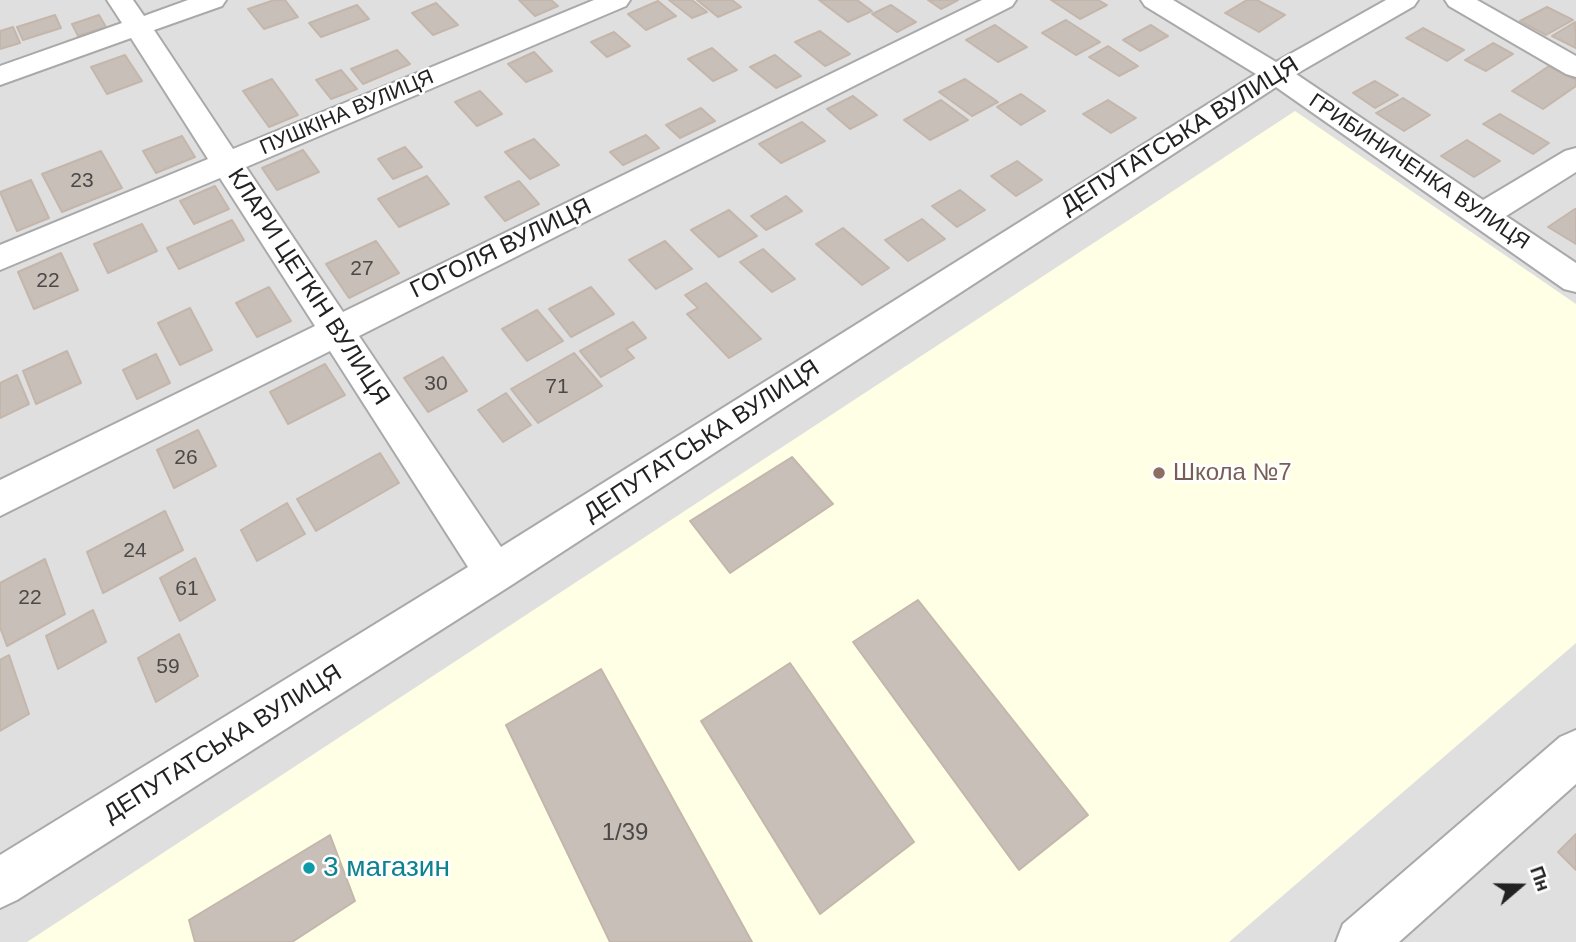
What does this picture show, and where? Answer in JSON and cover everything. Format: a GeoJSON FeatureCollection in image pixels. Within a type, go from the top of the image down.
{"type":"FeatureCollection","features":[{"type":"Feature","properties":{"kind":"street"},"geometry":{"type":"LineString","coordinates":[[0,76],[129,13],[214,0]]}},
{"type":"Feature","properties":{"kind":"street","name":"ПУШКІНА ВУЛИЦЯ"},"geometry":{"type":"LineString","coordinates":[[0,258],[617,0]]}},
{"type":"Feature","properties":{"kind":"street","name":"ГОГОЛЯ ВУЛИЦЯ"},"geometry":{"type":"LineString","coordinates":[[0,499],[1003,0]]}},
{"type":"Feature","properties":{"kind":"street","name":"ГРИБИНИЧЕНКА ВУЛИЦЯ"},"geometry":{"type":"LineString","coordinates":[[1154,0],[1276,74],[1576,280]]}},
{"type":"Feature","properties":{"kind":"street","name":"ДЕПУТАТСЬКА ВУЛИЦЯ"},"geometry":{"type":"LineString","coordinates":[[0,883],[495,573],[1276,74],[1405,0]]}},
{"type":"Feature","properties":{"kind":"street"},"geometry":{"type":"LineString","coordinates":[[1458,0],[1576,68]]}},
{"type":"Feature","properties":{"kind":"street","name":"КЛАРИ ЦЕТКІН ВУЛИЦЯ"},"geometry":{"type":"LineString","coordinates":[[129,13],[495,573]]}},
{"type":"Feature","properties":{"kind":"street"},"geometry":{"type":"LineString","coordinates":[[1483,215],[1576,159]]}},
{"type":"Feature","properties":{"kind":"street"},"geometry":{"type":"LineString","coordinates":[[1361,942],[1576,753]]}},
{"type":"Feature","properties":{"kind":"shaded area"},"geometry":{"type":"Polygon","coordinates":[[[0,0],[1576,0],[1576,942],[0,942],[0,0]]]}},
{"type":"Feature","properties":{"kind":"shaded area","name":"Школа №7"},"geometry":{"type":"Polygon","coordinates":[[[1295,111],[1576,304],[1576,643],[1229,942],[27,942],[1295,111]]]}},
{"type":"Feature","properties":{"kind":"building"},"geometry":{"type":"Polygon","coordinates":[[[274,0],[285,0],[298,17],[264,29],[248,9],[274,0]]]}},
{"type":"Feature","properties":{"kind":"building"},"geometry":{"type":"Polygon","coordinates":[[[519,0],[551,0],[558,6],[535,16],[519,0]]]}},
{"type":"Feature","properties":{"kind":"building"},"geometry":{"type":"Polygon","coordinates":[[[669,0],[692,0],[707,12],[692,18],[669,0]]]}},
{"type":"Feature","properties":{"kind":"building"},"geometry":{"type":"Polygon","coordinates":[[[697,0],[732,0],[741,7],[718,17],[697,0]]]}},
{"type":"Feature","properties":{"kind":"building"},"geometry":{"type":"Polygon","coordinates":[[[819,0],[857,0],[872,11],[848,22],[819,0]]]}},
{"type":"Feature","properties":{"kind":"building"},"geometry":{"type":"Polygon","coordinates":[[[928,0],[958,0],[941,9],[928,0]]]}},
{"type":"Feature","properties":{"kind":"building"},"geometry":{"type":"Polygon","coordinates":[[[1051,0],[1098,0],[1107,5],[1080,19],[1051,0]]]}},
{"type":"Feature","properties":{"kind":"building"},"geometry":{"type":"Polygon","coordinates":[[[1247,0],[1257,0],[1285,15],[1259,32],[1225,13],[1247,0]]]}},
{"type":"Feature","properties":{"kind":"building"},"geometry":{"type":"Polygon","coordinates":[[[658,1],[676,16],[646,30],[628,14],[658,1]]]}},
{"type":"Feature","properties":{"kind":"building"},"geometry":{"type":"Polygon","coordinates":[[[436,3],[458,25],[433,35],[412,13],[436,3]]]}},
{"type":"Feature","properties":{"kind":"building"},"geometry":{"type":"Polygon","coordinates":[[[357,5],[369,19],[321,37],[309,23],[357,5]]]}},
{"type":"Feature","properties":{"kind":"building"},"geometry":{"type":"Polygon","coordinates":[[[891,5],[916,22],[897,32],[872,14],[891,5]]]}},
{"type":"Feature","properties":{"kind":"building"},"geometry":{"type":"Polygon","coordinates":[[[1547,7],[1573,20],[1546,35],[1520,21],[1547,7]]]}},
{"type":"Feature","properties":{"kind":"building"},"geometry":{"type":"Polygon","coordinates":[[[55,15],[61,28],[23,40],[17,27],[55,15]]]}},
{"type":"Feature","properties":{"kind":"building"},"geometry":{"type":"Polygon","coordinates":[[[99,15],[106,27],[78,36],[72,24],[99,15]]]}},
{"type":"Feature","properties":{"kind":"building"},"geometry":{"type":"Polygon","coordinates":[[[1066,20],[1100,42],[1076,55],[1042,33],[1066,20]]]}},
{"type":"Feature","properties":{"kind":"building"},"geometry":{"type":"Polygon","coordinates":[[[1575,22],[1576,48],[1552,36],[1575,22]]]}},
{"type":"Feature","properties":{"kind":"building"},"geometry":{"type":"Polygon","coordinates":[[[995,25],[1027,47],[998,62],[966,40],[995,25]]]}},
{"type":"Feature","properties":{"kind":"building"},"geometry":{"type":"Polygon","coordinates":[[[1151,25],[1168,36],[1140,51],[1123,40],[1151,25]]]}},
{"type":"Feature","properties":{"kind":"building"},"geometry":{"type":"Polygon","coordinates":[[[13,27],[20,43],[0,49],[0,31],[13,27]]]}},
{"type":"Feature","properties":{"kind":"building"},"geometry":{"type":"Polygon","coordinates":[[[1423,28],[1464,50],[1447,61],[1406,38],[1423,28]]]}},
{"type":"Feature","properties":{"kind":"building"},"geometry":{"type":"Polygon","coordinates":[[[820,31],[850,54],[825,66],[795,42],[820,31]]]}},
{"type":"Feature","properties":{"kind":"building"},"geometry":{"type":"Polygon","coordinates":[[[614,32],[630,46],[607,57],[591,42],[614,32]]]}},
{"type":"Feature","properties":{"kind":"building"},"geometry":{"type":"Polygon","coordinates":[[[1493,43],[1513,54],[1486,71],[1465,60],[1493,43]]]}},
{"type":"Feature","properties":{"kind":"building"},"geometry":{"type":"Polygon","coordinates":[[[1108,46],[1138,66],[1119,76],[1089,57],[1108,46]]]}},
{"type":"Feature","properties":{"kind":"building"},"geometry":{"type":"Polygon","coordinates":[[[712,48],[737,70],[713,81],[688,59],[712,48]]]}},
{"type":"Feature","properties":{"kind":"building"},"geometry":{"type":"Polygon","coordinates":[[[397,50],[410,64],[363,84],[351,69],[397,50]]]}},
{"type":"Feature","properties":{"kind":"building"},"geometry":{"type":"Polygon","coordinates":[[[534,52],[552,71],[526,82],[508,64],[534,52]]]}},
{"type":"Feature","properties":{"kind":"building"},"geometry":{"type":"Polygon","coordinates":[[[125,55],[142,81],[107,94],[91,67],[125,55]]]}},
{"type":"Feature","properties":{"kind":"building"},"geometry":{"type":"Polygon","coordinates":[[[775,55],[801,76],[776,88],[750,67],[775,55]]]}},
{"type":"Feature","properties":{"kind":"building"},"geometry":{"type":"Polygon","coordinates":[[[1549,66],[1576,80],[1576,86],[1543,109],[1512,91],[1549,66]]]}},
{"type":"Feature","properties":{"kind":"building"},"geometry":{"type":"Polygon","coordinates":[[[341,70],[357,89],[331,99],[316,80],[341,70]]]}},
{"type":"Feature","properties":{"kind":"building"},"geometry":{"type":"Polygon","coordinates":[[[272,79],[298,115],[269,127],[243,91],[272,79]]]}},
{"type":"Feature","properties":{"kind":"building"},"geometry":{"type":"Polygon","coordinates":[[[965,79],[998,102],[972,116],[939,92],[965,79]]]}},
{"type":"Feature","properties":{"kind":"building"},"geometry":{"type":"Polygon","coordinates":[[[1375,81],[1398,95],[1375,108],[1353,93],[1375,81]]]}},
{"type":"Feature","properties":{"kind":"building"},"geometry":{"type":"Polygon","coordinates":[[[480,91],[502,114],[477,126],[455,102],[480,91]]]}},
{"type":"Feature","properties":{"kind":"building"},"geometry":{"type":"Polygon","coordinates":[[[1021,94],[1045,111],[1021,125],[997,107],[1021,94]]]}},
{"type":"Feature","properties":{"kind":"building"},"geometry":{"type":"Polygon","coordinates":[[[853,96],[877,115],[850,129],[827,109],[853,96]]]}},
{"type":"Feature","properties":{"kind":"building"},"geometry":{"type":"Polygon","coordinates":[[[1403,98],[1430,115],[1404,131],[1376,113],[1403,98]]]}},
{"type":"Feature","properties":{"kind":"building"},"geometry":{"type":"Polygon","coordinates":[[[941,100],[968,120],[930,140],[904,120],[941,100]]]}},
{"type":"Feature","properties":{"kind":"building"},"geometry":{"type":"Polygon","coordinates":[[[1108,100],[1136,118],[1111,133],[1083,114],[1108,100]]]}},
{"type":"Feature","properties":{"kind":"building"},"geometry":{"type":"Polygon","coordinates":[[[701,108],[715,121],[680,138],[666,125],[701,108]]]}},
{"type":"Feature","properties":{"kind":"building"},"geometry":{"type":"Polygon","coordinates":[[[1500,114],[1549,143],[1533,154],[1483,124],[1500,114]]]}},
{"type":"Feature","properties":{"kind":"building"},"geometry":{"type":"Polygon","coordinates":[[[802,122],[825,141],[781,163],[759,144],[802,122]]]}},
{"type":"Feature","properties":{"kind":"building"},"geometry":{"type":"Polygon","coordinates":[[[646,135],[659,148],[623,165],[610,152],[646,135]]]}},
{"type":"Feature","properties":{"kind":"building"},"geometry":{"type":"Polygon","coordinates":[[[182,136],[195,157],[156,173],[143,151],[182,136]]]}},
{"type":"Feature","properties":{"kind":"building"},"geometry":{"type":"Polygon","coordinates":[[[534,139],[559,165],[530,179],[505,152],[534,139]]]}},
{"type":"Feature","properties":{"kind":"building"},"geometry":{"type":"Polygon","coordinates":[[[1467,140],[1500,161],[1474,177],[1441,156],[1467,140]]]}},
{"type":"Feature","properties":{"kind":"building"},"geometry":{"type":"Polygon","coordinates":[[[405,147],[422,167],[393,179],[378,159],[405,147]]]}},
{"type":"Feature","properties":{"kind":"building"},"geometry":{"type":"Polygon","coordinates":[[[303,150],[319,172],[277,190],[262,168],[303,150]]]}},
{"type":"Feature","properties":{"kind":"building"},"geometry":{"type":"Polygon","coordinates":[[[101,151],[122,188],[62,212],[42,174],[101,151]]]}},
{"type":"Feature","properties":{"kind":"building"},"geometry":{"type":"Polygon","coordinates":[[[1017,161],[1042,180],[1016,196],[991,176],[1017,161]]]}},
{"type":"Feature","properties":{"kind":"building"},"geometry":{"type":"Polygon","coordinates":[[[427,176],[449,204],[399,227],[378,199],[427,176]]]}},
{"type":"Feature","properties":{"kind":"building"},"geometry":{"type":"Polygon","coordinates":[[[31,180],[49,218],[17,231],[0,192],[31,180]]]}},
{"type":"Feature","properties":{"kind":"building"},"geometry":{"type":"Polygon","coordinates":[[[519,181],[539,204],[505,221],[485,197],[519,181]]]}},
{"type":"Feature","properties":{"kind":"building"},"geometry":{"type":"Polygon","coordinates":[[[215,186],[229,209],[194,224],[180,201],[215,186]]]}},
{"type":"Feature","properties":{"kind":"building"},"geometry":{"type":"Polygon","coordinates":[[[960,190],[985,210],[957,227],[932,206],[960,190]]]}},
{"type":"Feature","properties":{"kind":"building"},"geometry":{"type":"Polygon","coordinates":[[[786,196],[802,211],[766,230],[751,216],[786,196]]]}},
{"type":"Feature","properties":{"kind":"building"},"geometry":{"type":"Polygon","coordinates":[[[1576,209],[1576,244],[1548,227],[1576,209]]]}},
{"type":"Feature","properties":{"kind":"building"},"geometry":{"type":"Polygon","coordinates":[[[729,210],[757,236],[719,257],[691,230],[729,210]]]}},
{"type":"Feature","properties":{"kind":"building"},"geometry":{"type":"Polygon","coordinates":[[[922,219],[945,239],[908,261],[885,240],[922,219]]]}},
{"type":"Feature","properties":{"kind":"building"},"geometry":{"type":"Polygon","coordinates":[[[232,220],[244,240],[179,269],[167,248],[232,220]]]}},
{"type":"Feature","properties":{"kind":"building"},"geometry":{"type":"Polygon","coordinates":[[[142,224],[157,251],[108,273],[94,244],[142,224]]]}},
{"type":"Feature","properties":{"kind":"building"},"geometry":{"type":"Polygon","coordinates":[[[843,228],[889,268],[862,285],[816,244],[843,228]]]}},
{"type":"Feature","properties":{"kind":"building"},"geometry":{"type":"Polygon","coordinates":[[[376,241],[399,273],[349,298],[326,264],[376,241]]]}},
{"type":"Feature","properties":{"kind":"building"},"geometry":{"type":"Polygon","coordinates":[[[665,241],[692,269],[656,289],[629,260],[665,241]]]}},
{"type":"Feature","properties":{"kind":"building"},"geometry":{"type":"Polygon","coordinates":[[[763,249],[795,279],[772,292],[740,262],[763,249]]]}},
{"type":"Feature","properties":{"kind":"building"},"geometry":{"type":"Polygon","coordinates":[[[61,253],[78,290],[34,309],[18,272],[61,253]]]}},
{"type":"Feature","properties":{"kind":"building"},"geometry":{"type":"Polygon","coordinates":[[[706,283],[761,339],[729,358],[687,314],[698,308],[685,295],[706,283]]]}},
{"type":"Feature","properties":{"kind":"building"},"geometry":{"type":"Polygon","coordinates":[[[269,287],[291,321],[257,337],[236,303],[269,287]]]}},
{"type":"Feature","properties":{"kind":"building"},"geometry":{"type":"Polygon","coordinates":[[[591,287],[614,314],[571,337],[549,309],[591,287]]]}},
{"type":"Feature","properties":{"kind":"building"},"geometry":{"type":"Polygon","coordinates":[[[190,308],[212,350],[180,365],[158,323],[190,308]]]}},
{"type":"Feature","properties":{"kind":"building"},"geometry":{"type":"Polygon","coordinates":[[[537,310],[563,341],[527,361],[502,329],[537,310]]]}},
{"type":"Feature","properties":{"kind":"building"},"geometry":{"type":"Polygon","coordinates":[[[633,322],[646,338],[626,349],[634,358],[601,377],[580,351],[633,322]]]}},
{"type":"Feature","properties":{"kind":"building"},"geometry":{"type":"Polygon","coordinates":[[[67,351],[81,383],[36,404],[23,371],[67,351]]]}},
{"type":"Feature","properties":{"kind":"building"},"geometry":{"type":"Polygon","coordinates":[[[574,353],[602,386],[538,423],[511,389],[574,353]]]}},
{"type":"Feature","properties":{"kind":"building"},"geometry":{"type":"Polygon","coordinates":[[[156,354],[170,383],[137,399],[123,370],[156,354]]]}},
{"type":"Feature","properties":{"kind":"building"},"geometry":{"type":"Polygon","coordinates":[[[443,357],[467,391],[428,412],[404,378],[443,357]]]}},
{"type":"Feature","properties":{"kind":"building"},"geometry":{"type":"Polygon","coordinates":[[[325,364],[345,395],[288,424],[270,392],[325,364]]]}},
{"type":"Feature","properties":{"kind":"building"},"geometry":{"type":"Polygon","coordinates":[[[17,375],[29,404],[0,418],[0,383],[17,375]]]}},
{"type":"Feature","properties":{"kind":"building"},"geometry":{"type":"Polygon","coordinates":[[[506,393],[531,425],[503,442],[478,410],[506,393]]]}},
{"type":"Feature","properties":{"kind":"building"},"geometry":{"type":"Polygon","coordinates":[[[198,430],[216,466],[174,488],[157,450],[198,430]]]}},
{"type":"Feature","properties":{"kind":"building"},"geometry":{"type":"Polygon","coordinates":[[[380,453],[399,483],[316,531],[297,499],[380,453]]]}},
{"type":"Feature","properties":{"kind":"building"},"geometry":{"type":"Polygon","coordinates":[[[792,457],[833,504],[730,573],[690,521],[792,457]]]}},
{"type":"Feature","properties":{"kind":"building"},"geometry":{"type":"Polygon","coordinates":[[[287,503],[305,534],[257,561],[241,530],[287,503]]]}},
{"type":"Feature","properties":{"kind":"building"},"geometry":{"type":"Polygon","coordinates":[[[165,511],[183,550],[103,593],[87,552],[165,511]]]}},
{"type":"Feature","properties":{"kind":"building"},"geometry":{"type":"Polygon","coordinates":[[[195,558],[215,600],[180,621],[160,578],[195,558]]]}},
{"type":"Feature","properties":{"kind":"building"},"geometry":{"type":"Polygon","coordinates":[[[45,559],[65,614],[7,646],[0,627],[0,583],[45,559]]]}},
{"type":"Feature","properties":{"kind":"building"},"geometry":{"type":"Polygon","coordinates":[[[918,600],[1088,815],[1019,870],[853,642],[918,600]]]}},
{"type":"Feature","properties":{"kind":"building"},"geometry":{"type":"Polygon","coordinates":[[[93,610],[106,642],[58,669],[46,636],[93,610]]]}},
{"type":"Feature","properties":{"kind":"building"},"geometry":{"type":"Polygon","coordinates":[[[179,634],[198,676],[156,702],[138,658],[179,634]]]}},
{"type":"Feature","properties":{"kind":"building"},"geometry":{"type":"Polygon","coordinates":[[[9,655],[29,714],[0,731],[0,660],[9,655]]]}},
{"type":"Feature","properties":{"kind":"building"},"geometry":{"type":"Polygon","coordinates":[[[790,663],[914,842],[820,914],[701,721],[790,663]]]}},
{"type":"Feature","properties":{"kind":"building"},"geometry":{"type":"Polygon","coordinates":[[[601,669],[752,942],[610,942],[506,725],[601,669]]]}},
{"type":"Feature","properties":{"kind":"building"},"geometry":{"type":"Polygon","coordinates":[[[1576,834],[1576,870],[1558,852],[1576,834]]]}},
{"type":"Feature","properties":{"kind":"building","name":"3 магазин"},"geometry":{"type":"Polygon","coordinates":[[[330,835],[355,901],[292,942],[195,942],[189,920],[330,835]]]}},
{"type":"Feature","properties":{"kind":"place","name":"Школа №7"},"geometry":{"type":"Point","coordinates":[1159,473]}},
{"type":"Feature","properties":{"kind":"place","name":"3 магазин"},"geometry":{"type":"Point","coordinates":[309,868]}}]}
